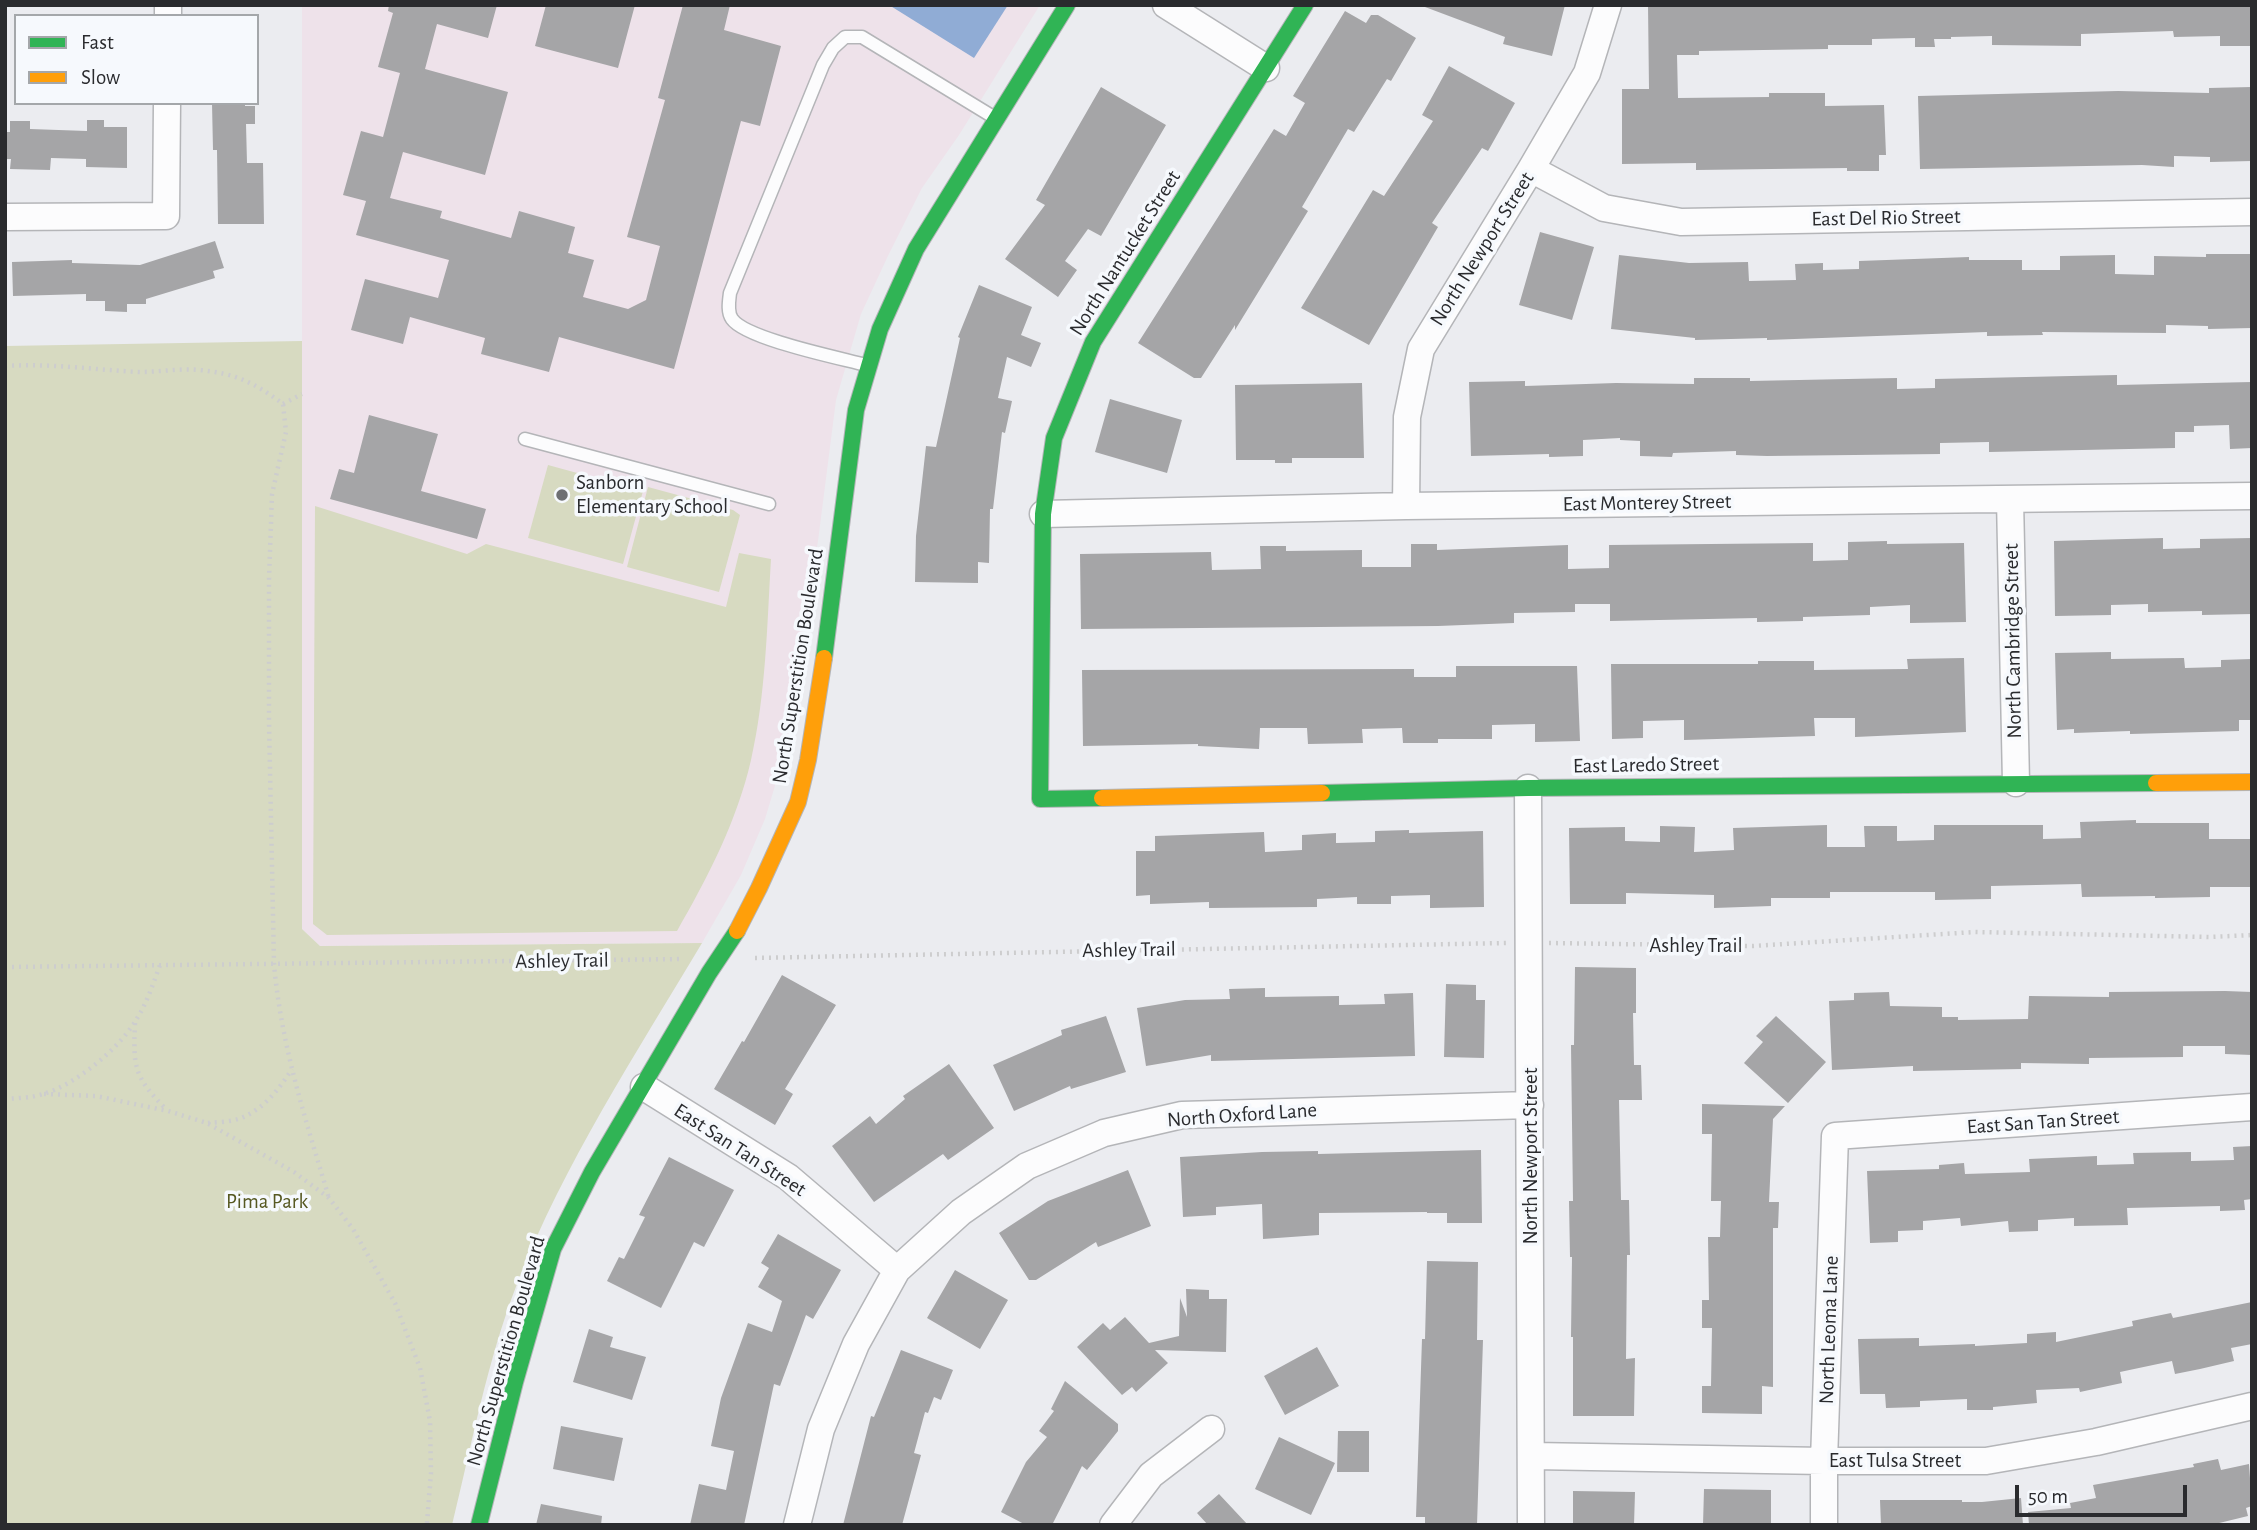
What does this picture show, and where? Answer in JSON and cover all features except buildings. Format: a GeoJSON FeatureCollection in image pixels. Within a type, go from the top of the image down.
{"type":"FeatureCollection","features":[{"type":"Feature","properties":{"kind":"street","name":"North Superstition Boulevard"},"geometry":{"type":"LineString","coordinates":[[479,1525],[515,1382],[553,1248],[592,1172],[720,959],[759,888],[798,802],[808,760],[821,678],[856,410],[868,366],[894,294],[916,249],[1067,5]]}},
{"type":"Feature","properties":{"kind":"street"},"geometry":{"type":"LineString","coordinates":[[1166,5],[1266,68]]}},
{"type":"Feature","properties":{"kind":"street","name":"North Nantucket Street"},"geometry":{"type":"LineString","coordinates":[[1040,799],[1043,514],[1054,438],[1093,342],[1305,5]]}},
{"type":"Feature","properties":{"kind":"street","name":"North Newport Street"},"geometry":{"type":"LineString","coordinates":[[1406,506],[1406,417],[1421,349],[1587,73],[1608,5]]}},
{"type":"Feature","properties":{"kind":"street"},"geometry":{"type":"LineString","coordinates":[[5,217],[166,216],[167,105]]}},
{"type":"Feature","properties":{"kind":"street","name":"East Del Rio Street"},"geometry":{"type":"LineString","coordinates":[[1531,169],[1604,208],[1681,222],[2252,212]]}},
{"type":"Feature","properties":{"kind":"street","name":"East Monterey Street"},"geometry":{"type":"LineString","coordinates":[[1043,514],[1406,506],[2252,496]]}},
{"type":"Feature","properties":{"kind":"street","name":"North Cambridge Street"},"geometry":{"type":"LineString","coordinates":[[2010,499],[2016,783]]}},
{"type":"Feature","properties":{"kind":"street","name":"East Laredo Street"},"geometry":{"type":"LineString","coordinates":[[1040,799],[1528,788],[2252,782]]}},
{"type":"Feature","properties":{"kind":"street","name":"North Newport Street"},"geometry":{"type":"LineString","coordinates":[[1528,788],[1533,1456],[1531,1525]]}},
{"type":"Feature","properties":{"kind":"street","name":"East San Tan Street"},"geometry":{"type":"LineString","coordinates":[[644,1087],[788,1177],[897,1270]]}},
{"type":"Feature","properties":{"kind":"street","name":"North Oxford Lane"},"geometry":{"type":"LineString","coordinates":[[797,1525],[821,1429],[856,1344],[897,1270],[961,1212],[1027,1166],[1104,1133],[1182,1115],[1530,1105]]}},
{"type":"Feature","properties":{"kind":"street","name":"East San Tan Street"},"geometry":{"type":"LineString","coordinates":[[1835,1136],[2252,1107]]}},
{"type":"Feature","properties":{"kind":"street","name":"North Leoma Lane"},"geometry":{"type":"LineString","coordinates":[[1824,1525],[1835,1136]]}},
{"type":"Feature","properties":{"kind":"street","name":"East Tulsa Street"},"geometry":{"type":"LineString","coordinates":[[1533,1456],[1986,1461],[2096,1442],[2252,1406]]}},
{"type":"Feature","properties":{"kind":"street"},"geometry":{"type":"LineString","coordinates":[[1113,1525],[1151,1475],[1211,1429]]}},
{"type":"Feature","properties":{"kind":"lane"},"geometry":{"type":"LineString","coordinates":[[868,366],[770,339],[740,328],[730,317],[730,293],[823,65],[833,48],[845,37],[862,37],[996,118]]}},
{"type":"Feature","properties":{"kind":"lane"},"geometry":{"type":"LineString","coordinates":[[525,439],[769,504]]}},
{"type":"Feature","properties":{"kind":"path"},"geometry":{"type":"LineString","coordinates":[[5,366],[36,364],[140,372],[198,369],[231,375],[258,385],[283,404],[286,432],[272,494],[270,580],[274,964],[278,1000],[292,1069],[329,1198]]}},
{"type":"Feature","properties":{"kind":"path"},"geometry":{"type":"LineString","coordinates":[[283,404],[302,394]]}},
{"type":"Feature","properties":{"kind":"path","name":"Ashley Trail"},"geometry":{"type":"LineString","coordinates":[[5,967],[720,959],[1530,942],[1753,946],[1975,932],[2209,937],[2252,935]]}},
{"type":"Feature","properties":{"kind":"path"},"geometry":{"type":"LineString","coordinates":[[44,1094],[99,1061],[135,1022],[151,992],[160,965]]}},
{"type":"Feature","properties":{"kind":"path"},"geometry":{"type":"LineString","coordinates":[[135,1022],[133,1054],[138,1075],[150,1093],[168,1111]]}},
{"type":"Feature","properties":{"kind":"path"},"geometry":{"type":"LineString","coordinates":[[207,1123],[239,1119],[264,1104],[292,1069]]}},
{"type":"Feature","properties":{"kind":"path"},"geometry":{"type":"LineString","coordinates":[[5,1099],[44,1094],[96,1096],[168,1111],[207,1123],[295,1172],[329,1198],[353,1229],[395,1303],[420,1368],[430,1421],[431,1472],[427,1523]]}},
{"type":"Feature","properties":{"kind":"shaded area","name":"Sanborn Elementary School"},"geometry":{"type":"Polygon","coordinates":[[[302,5],[1040,5],[959,135],[922,188],[861,314],[836,400],[818,541],[806,607],[797,691],[786,749],[765,819],[741,875],[702,943],[320,946],[302,929],[302,5]]]}},
{"type":"Feature","properties":{"kind":"green space","name":"Pima Park"},"geometry":{"type":"Polygon","coordinates":[[[302,341],[302,929],[320,946],[702,943],[602,1110],[556,1195],[536,1239],[506,1313],[497,1343],[452,1525],[5,1525],[5,346],[302,341]]]}},
{"type":"Feature","properties":{"kind":"green space"},"geometry":{"type":"Polygon","coordinates":[[[548,465],[643,491],[623,564],[528,538],[548,465]]]}},
{"type":"Feature","properties":{"kind":"green space"},"geometry":{"type":"Polygon","coordinates":[[[648,487],[733,510],[740,515],[719,592],[627,567],[648,487]]]}},
{"type":"Feature","properties":{"kind":"green space"},"geometry":{"type":"Polygon","coordinates":[[[315,506],[467,554],[486,544],[726,607],[739,553],[771,559],[763,685],[751,760],[738,805],[720,848],[677,931],[327,935],[313,924],[315,506]]]}},
{"type":"Feature","properties":{"kind":"water"},"geometry":{"type":"Polygon","coordinates":[[[889,5],[1008,5],[974,58],[889,5]]]}},
{"type":"Feature","properties":{"kind":"traffic: fast"},"geometry":{"type":"LineString","coordinates":[[824,658],[856,410],[880,329],[916,249],[1067,5]]}},
{"type":"Feature","properties":{"kind":"traffic: fast"},"geometry":{"type":"LineString","coordinates":[[1102,798],[1040,799],[1043,514],[1054,438],[1093,342],[1305,5]]}},
{"type":"Feature","properties":{"kind":"traffic: fast"},"geometry":{"type":"LineString","coordinates":[[1322,793],[1528,788],[2156,783]]}},
{"type":"Feature","properties":{"kind":"traffic: fast"},"geometry":{"type":"LineString","coordinates":[[479,1525],[515,1382],[553,1249],[592,1172],[709,973],[737,931]]}},
{"type":"Feature","properties":{"kind":"traffic: slow"},"geometry":{"type":"LineString","coordinates":[[737,931],[798,802],[808,760],[824,658]]}},
{"type":"Feature","properties":{"kind":"traffic: slow"},"geometry":{"type":"LineString","coordinates":[[2156,783],[2252,782]]}},
{"type":"Feature","properties":{"kind":"traffic: slow"},"geometry":{"type":"LineString","coordinates":[[1102,798],[1322,793]]}},
{"type":"Feature","properties":{"kind":"place","name":"Sanborn Elementary School"},"geometry":{"type":"Point","coordinates":[562,495]}}]}
